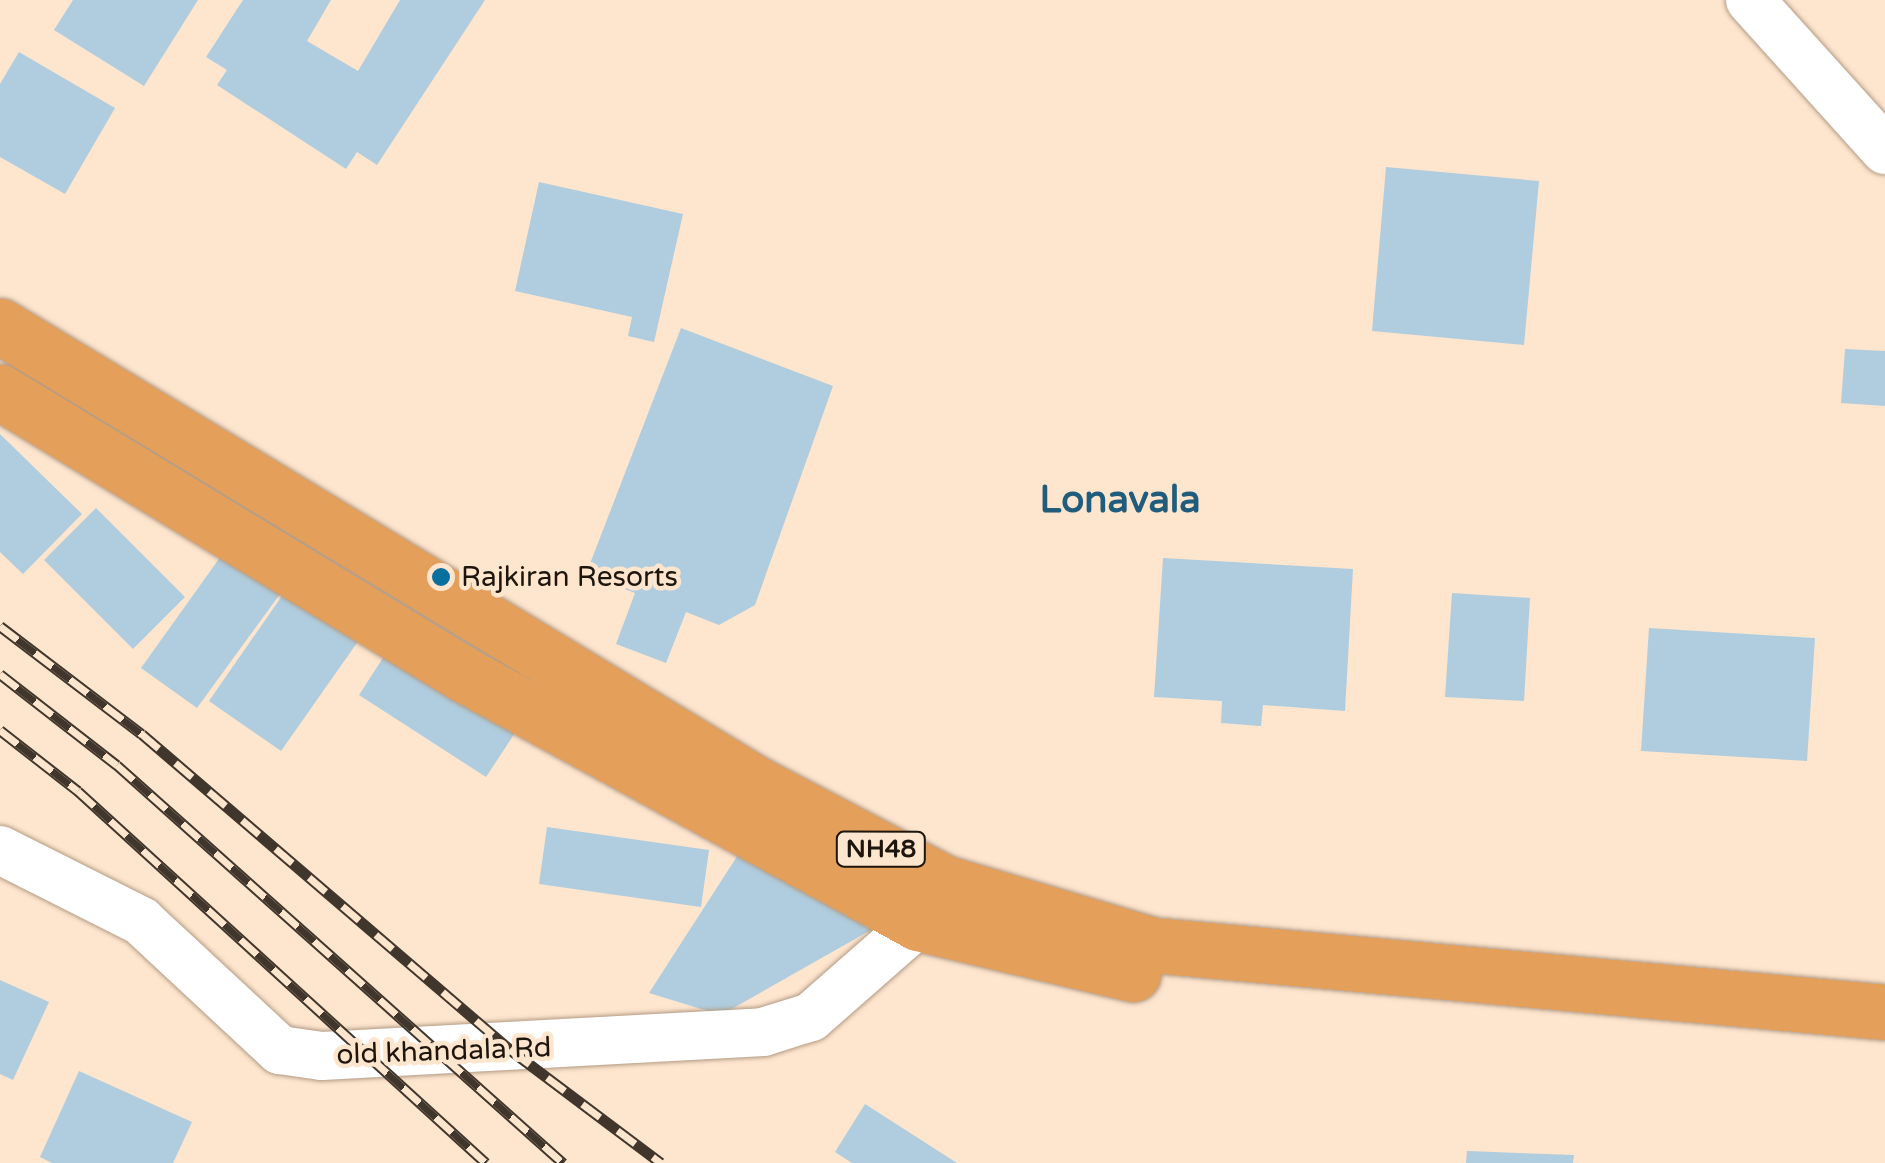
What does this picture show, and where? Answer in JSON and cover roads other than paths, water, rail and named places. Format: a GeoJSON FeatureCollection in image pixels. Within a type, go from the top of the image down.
{"type":"FeatureCollection","features":[{"type":"Feature","properties":{"kind":"highway","name":"NH48"},"geometry":{"type":"LineString","coordinates":[[0,326],[758,784],[946,883],[1152,946],[1885,1012]]}},
{"type":"Feature","properties":{"kind":"highway","name":"NH48"},"geometry":{"type":"LineString","coordinates":[[0,392],[465,674],[918,924],[1148,977],[1885,1047]]}},
{"type":"Feature","properties":{"kind":"street"},"geometry":{"type":"LineString","coordinates":[[1750,0],[1885,150]]}},
{"type":"Feature","properties":{"kind":"street","name":"old khandala Rd"},"geometry":{"type":"LineString","coordinates":[[0,850],[141,921],[280,1050],[322,1056],[512,1051],[763,1032],[811,1017],[918,924]]}},
{"type":"Feature","properties":{"kind":"railway"},"geometry":{"type":"LineString","coordinates":[[0,626],[142,734],[512,1051],[661,1163]]}},
{"type":"Feature","properties":{"kind":"railway"},"geometry":{"type":"LineString","coordinates":[[0,674],[117,765],[563,1163]]}},
{"type":"Feature","properties":{"kind":"railway"},"geometry":{"type":"LineString","coordinates":[[0,730],[78,791],[486,1163]]}},
{"type":"Feature","properties":{"kind":"place","name":"Rajkiran Resorts"},"geometry":{"type":"Point","coordinates":[441,577]}},
{"type":"Feature","properties":{"kind":"district","name":"Lonavala"},"geometry":{"type":"Point","coordinates":[1120,501]}}]}
